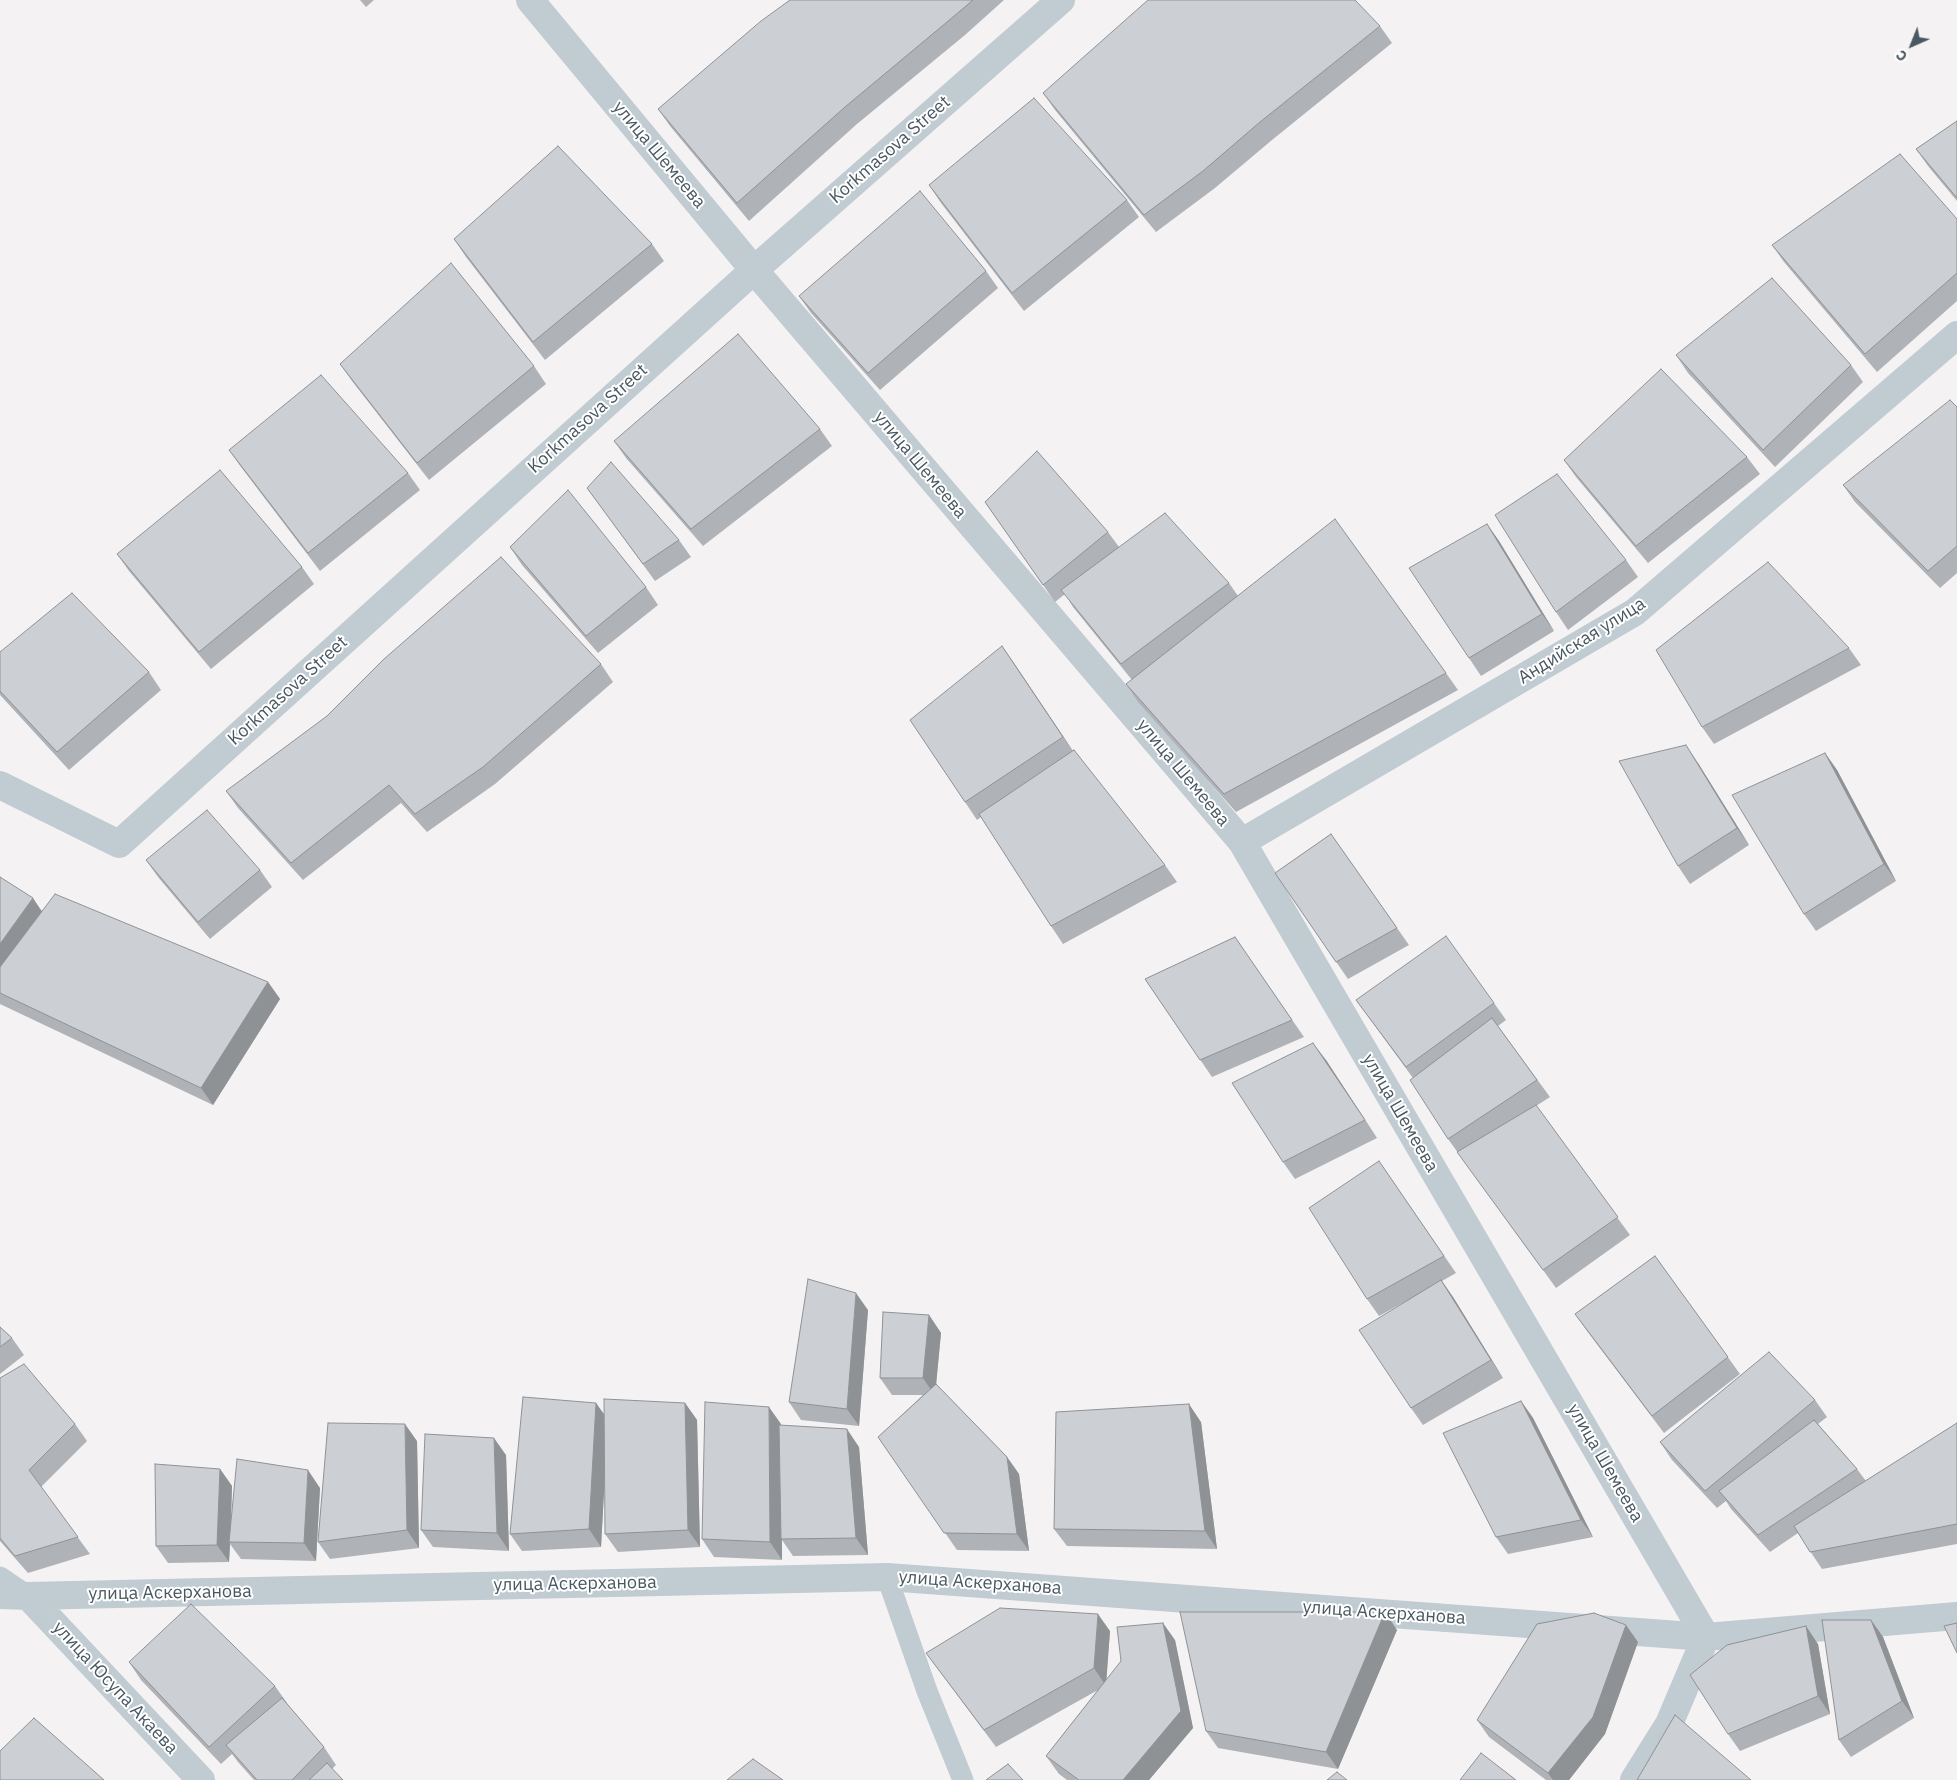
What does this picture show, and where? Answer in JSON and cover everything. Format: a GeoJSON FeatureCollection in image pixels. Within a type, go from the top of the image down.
{"type":"FeatureCollection","features":[{"type":"Feature","properties":{"kind":"street","name":"улица Шемеева"},"geometry":{"type":"LineString","coordinates":[[530,0],[754,270],[1242,842],[1706,1637]]}},
{"type":"Feature","properties":{"kind":"street","name":"Korkmasova Street"},"geometry":{"type":"LineString","coordinates":[[0,785],[119,844],[754,270],[1061,0]]}},
{"type":"Feature","properties":{"kind":"street","name":"Андийская улица"},"geometry":{"type":"LineString","coordinates":[[1242,842],[1634,612],[1957,335]]}},
{"type":"Feature","properties":{"kind":"street","name":"улица Аскерханова"},"geometry":{"type":"LineString","coordinates":[[0,1595],[28,1596],[887,1577],[1706,1637],[1957,1616]]}},
{"type":"Feature","properties":{"kind":"street","name":"улица Юсупа Акаева"},"geometry":{"type":"LineString","coordinates":[[28,1596],[201,1780]]}},
{"type":"Feature","properties":{"kind":"street"},"geometry":{"type":"LineString","coordinates":[[1634,1780],[1669,1724],[1706,1637]]}},
{"type":"Feature","properties":{"kind":"lane"},"geometry":{"type":"LineString","coordinates":[[0,1577],[28,1596]]}},
{"type":"Feature","properties":{"kind":"lane"},"geometry":{"type":"LineString","coordinates":[[887,1577],[927,1691],[963,1780]]}},
{"type":"Feature","properties":{"kind":"building"},"geometry":{"type":"Polygon","coordinates":[[[790,0],[973,0],[845,107],[737,203],[658,109],[761,21],[790,0]]]}},
{"type":"Feature","properties":{"kind":"building"},"geometry":{"type":"Polygon","coordinates":[[[1148,0],[1355,0],[1380,26],[1260,122],[1203,171],[1144,215],[1043,93],[1148,0]]]}},
{"type":"Feature","properties":{"kind":"building"},"geometry":{"type":"Polygon","coordinates":[[[1034,98],[1127,200],[1012,293],[929,185],[1034,98]]]}},
{"type":"Feature","properties":{"kind":"building"},"geometry":{"type":"Polygon","coordinates":[[[1957,121],[1957,198],[1916,149],[1957,121]]]}},
{"type":"Feature","properties":{"kind":"building"},"geometry":{"type":"Polygon","coordinates":[[[558,146],[652,244],[533,342],[454,239],[558,146]]]}},
{"type":"Feature","properties":{"kind":"building"},"geometry":{"type":"Polygon","coordinates":[[[1900,154],[1957,219],[1957,273],[1865,354],[1772,245],[1900,154]]]}},
{"type":"Feature","properties":{"kind":"building"},"geometry":{"type":"Polygon","coordinates":[[[920,191],[986,271],[868,373],[799,296],[920,191]]]}},
{"type":"Feature","properties":{"kind":"building"},"geometry":{"type":"Polygon","coordinates":[[[451,263],[534,366],[417,463],[340,364],[451,263]]]}},
{"type":"Feature","properties":{"kind":"building"},"geometry":{"type":"Polygon","coordinates":[[[1772,278],[1851,365],[1763,450],[1676,355],[1772,278]]]}},
{"type":"Feature","properties":{"kind":"building"},"geometry":{"type":"Polygon","coordinates":[[[738,334],[820,429],[691,529],[614,441],[738,334]]]}},
{"type":"Feature","properties":{"kind":"building"},"geometry":{"type":"Polygon","coordinates":[[[1661,369],[1747,457],[1636,546],[1564,460],[1661,369]]]}},
{"type":"Feature","properties":{"kind":"building"},"geometry":{"type":"Polygon","coordinates":[[[321,375],[408,473],[308,553],[229,450],[321,375]]]}},
{"type":"Feature","properties":{"kind":"building"},"geometry":{"type":"Polygon","coordinates":[[[1950,400],[1957,407],[1957,546],[1928,571],[1843,485],[1950,400]]]}},
{"type":"Feature","properties":{"kind":"building"},"geometry":{"type":"Polygon","coordinates":[[[1037,451],[1108,532],[1043,585],[985,502],[1037,451]]]}},
{"type":"Feature","properties":{"kind":"building"},"geometry":{"type":"Polygon","coordinates":[[[611,462],[679,540],[643,564],[587,488],[611,462]]]}},
{"type":"Feature","properties":{"kind":"building"},"geometry":{"type":"Polygon","coordinates":[[[220,470],[302,567],[199,652],[117,554],[220,470]]]}},
{"type":"Feature","properties":{"kind":"building"},"geometry":{"type":"Polygon","coordinates":[[[1557,474],[1626,560],[1556,612],[1495,515],[1557,474]]]}},
{"type":"Feature","properties":{"kind":"building"},"geometry":{"type":"Polygon","coordinates":[[[568,490],[646,587],[586,636],[510,547],[568,490]]]}},
{"type":"Feature","properties":{"kind":"building"},"geometry":{"type":"Polygon","coordinates":[[[1165,513],[1229,583],[1121,664],[1061,590],[1165,513]]]}},
{"type":"Feature","properties":{"kind":"building"},"geometry":{"type":"Polygon","coordinates":[[[1335,519],[1446,673],[1224,794],[1126,684],[1335,519]]]}},
{"type":"Feature","properties":{"kind":"building"},"geometry":{"type":"Polygon","coordinates":[[[1487,524],[1542,614],[1469,658],[1409,568],[1487,524]]]}},
{"type":"Feature","properties":{"kind":"building"},"geometry":{"type":"Polygon","coordinates":[[[501,557],[601,664],[483,767],[415,814],[389,785],[291,863],[226,791],[327,716],[384,659],[501,557]]]}},
{"type":"Feature","properties":{"kind":"building"},"geometry":{"type":"Polygon","coordinates":[[[1768,562],[1849,648],[1702,727],[1656,650],[1768,562]]]}},
{"type":"Feature","properties":{"kind":"building"},"geometry":{"type":"Polygon","coordinates":[[[72,593],[149,672],[57,752],[0,691],[0,652],[72,593]]]}},
{"type":"Feature","properties":{"kind":"building"},"geometry":{"type":"Polygon","coordinates":[[[1002,646],[1063,737],[965,802],[910,720],[1002,646]]]}},
{"type":"Feature","properties":{"kind":"building"},"geometry":{"type":"Polygon","coordinates":[[[1686,745],[1737,828],[1678,866],[1619,761],[1686,745]]]}},
{"type":"Feature","properties":{"kind":"building"},"geometry":{"type":"Polygon","coordinates":[[[1074,750],[1165,865],[1051,926],[979,814],[1074,750]]]}},
{"type":"Feature","properties":{"kind":"building"},"geometry":{"type":"Polygon","coordinates":[[[1825,753],[1884,864],[1804,914],[1732,795],[1825,753]]]}},
{"type":"Feature","properties":{"kind":"building"},"geometry":{"type":"Polygon","coordinates":[[[207,810],[260,870],[198,922],[146,860],[207,810]]]}},
{"type":"Feature","properties":{"kind":"building"},"geometry":{"type":"Polygon","coordinates":[[[1331,834],[1397,928],[1336,962],[1275,873],[1331,834]]]}},
{"type":"Feature","properties":{"kind":"building"},"geometry":{"type":"Polygon","coordinates":[[[0,877],[33,898],[0,944],[0,877]]]}},
{"type":"Feature","properties":{"kind":"building"},"geometry":{"type":"Polygon","coordinates":[[[55,894],[268,982],[201,1088],[0,993],[0,967],[55,894]]]}},
{"type":"Feature","properties":{"kind":"building"},"geometry":{"type":"Polygon","coordinates":[[[1446,936],[1494,1003],[1406,1067],[1356,1000],[1446,936]]]}},
{"type":"Feature","properties":{"kind":"building"},"geometry":{"type":"Polygon","coordinates":[[[1235,937],[1292,1020],[1200,1060],[1145,979],[1235,937]]]}},
{"type":"Feature","properties":{"kind":"building"},"geometry":{"type":"Polygon","coordinates":[[[1492,1018],[1537,1080],[1448,1139],[1410,1080],[1492,1018]]]}},
{"type":"Feature","properties":{"kind":"building"},"geometry":{"type":"Polygon","coordinates":[[[1313,1043],[1365,1120],[1283,1162],[1232,1083],[1313,1043]]]}},
{"type":"Feature","properties":{"kind":"building"},"geometry":{"type":"Polygon","coordinates":[[[1536,1105],[1618,1217],[1543,1270],[1457,1152],[1536,1105]]]}},
{"type":"Feature","properties":{"kind":"building"},"geometry":{"type":"Polygon","coordinates":[[[1379,1161],[1444,1256],[1367,1299],[1309,1208],[1379,1161]]]}},
{"type":"Feature","properties":{"kind":"building"},"geometry":{"type":"Polygon","coordinates":[[[1655,1256],[1728,1357],[1652,1416],[1575,1314],[1655,1256]]]}},
{"type":"Feature","properties":{"kind":"building"},"geometry":{"type":"Polygon","coordinates":[[[808,1279],[856,1293],[847,1409],[789,1402],[808,1279]]]}},
{"type":"Feature","properties":{"kind":"building"},"geometry":{"type":"Polygon","coordinates":[[[1441,1280],[1491,1360],[1411,1408],[1359,1330],[1441,1280]]]}},
{"type":"Feature","properties":{"kind":"building"},"geometry":{"type":"Polygon","coordinates":[[[883,1312],[929,1315],[923,1378],[880,1378],[883,1312]]]}},
{"type":"Feature","properties":{"kind":"building"},"geometry":{"type":"Polygon","coordinates":[[[0,1327],[12,1338],[0,1347],[0,1327]]]}},
{"type":"Feature","properties":{"kind":"building"},"geometry":{"type":"Polygon","coordinates":[[[1769,1352],[1815,1400],[1705,1491],[1660,1442],[1769,1352]]]}},
{"type":"Feature","properties":{"kind":"building"},"geometry":{"type":"Polygon","coordinates":[[[24,1364],[75,1424],[29,1470],[78,1537],[15,1556],[0,1538],[0,1378],[24,1364]]]}},
{"type":"Feature","properties":{"kind":"building"},"geometry":{"type":"Polygon","coordinates":[[[936,1384],[1007,1457],[1017,1534],[944,1533],[878,1437],[936,1384]]]}},
{"type":"Feature","properties":{"kind":"building"},"geometry":{"type":"Polygon","coordinates":[[[523,1397],[596,1403],[589,1529],[510,1534],[523,1397]]]}},
{"type":"Feature","properties":{"kind":"building"},"geometry":{"type":"Polygon","coordinates":[[[604,1399],[685,1403],[688,1530],[605,1534],[604,1399]]]}},
{"type":"Feature","properties":{"kind":"building"},"geometry":{"type":"Polygon","coordinates":[[[1521,1401],[1581,1520],[1496,1537],[1443,1433],[1521,1401]]]}},
{"type":"Feature","properties":{"kind":"building"},"geometry":{"type":"Polygon","coordinates":[[[705,1402],[769,1407],[770,1542],[702,1539],[705,1402]]]}},
{"type":"Feature","properties":{"kind":"building"},"geometry":{"type":"Polygon","coordinates":[[[1189,1404],[1205,1531],[1054,1529],[1056,1412],[1189,1404]]]}},
{"type":"Feature","properties":{"kind":"building"},"geometry":{"type":"Polygon","coordinates":[[[1814,1420],[1857,1469],[1758,1535],[1719,1491],[1814,1420]]]}},
{"type":"Feature","properties":{"kind":"building"},"geometry":{"type":"Polygon","coordinates":[[[328,1423],[405,1424],[407,1530],[318,1542],[328,1423]]]}},
{"type":"Feature","properties":{"kind":"building"},"geometry":{"type":"Polygon","coordinates":[[[1957,1423],[1957,1524],[1810,1552],[1794,1526],[1957,1423]]]}},
{"type":"Feature","properties":{"kind":"building"},"geometry":{"type":"Polygon","coordinates":[[[779,1425],[847,1429],[856,1538],[781,1539],[779,1425]]]}},
{"type":"Feature","properties":{"kind":"building"},"geometry":{"type":"Polygon","coordinates":[[[425,1434],[494,1438],[497,1533],[421,1530],[425,1434]]]}},
{"type":"Feature","properties":{"kind":"building"},"geometry":{"type":"Polygon","coordinates":[[[237,1459],[308,1470],[304,1543],[229,1542],[237,1459]]]}},
{"type":"Feature","properties":{"kind":"building"},"geometry":{"type":"Polygon","coordinates":[[[155,1464],[220,1469],[217,1545],[156,1546],[155,1464]]]}},
{"type":"Feature","properties":{"kind":"building"},"geometry":{"type":"Polygon","coordinates":[[[191,1604],[275,1686],[209,1747],[129,1662],[191,1604]]]}},
{"type":"Feature","properties":{"kind":"building"},"geometry":{"type":"Polygon","coordinates":[[[1000,1608],[1098,1614],[1094,1668],[984,1730],[926,1653],[1000,1608]]]}},
{"type":"Feature","properties":{"kind":"building"},"geometry":{"type":"Polygon","coordinates":[[[1180,1612],[1385,1612],[1326,1752],[1206,1731],[1180,1612]]]}},
{"type":"Feature","properties":{"kind":"building"},"geometry":{"type":"Polygon","coordinates":[[[1594,1613],[1626,1625],[1593,1717],[1548,1773],[1477,1720],[1537,1624],[1594,1613]]]}},
{"type":"Feature","properties":{"kind":"building"},"geometry":{"type":"Polygon","coordinates":[[[1822,1620],[1871,1620],[1902,1701],[1839,1740],[1822,1620]]]}},
{"type":"Feature","properties":{"kind":"building"},"geometry":{"type":"Polygon","coordinates":[[[1163,1623],[1181,1711],[1123,1780],[1079,1780],[1046,1756],[1121,1661],[1117,1627],[1163,1623]]]}},
{"type":"Feature","properties":{"kind":"building"},"geometry":{"type":"Polygon","coordinates":[[[1957,1623],[1957,1653],[1944,1626],[1957,1623]]]}},
{"type":"Feature","properties":{"kind":"building"},"geometry":{"type":"Polygon","coordinates":[[[1806,1626],[1818,1696],[1728,1734],[1690,1675],[1727,1645],[1806,1626]]]}},
{"type":"Feature","properties":{"kind":"building"},"geometry":{"type":"Polygon","coordinates":[[[282,1698],[324,1747],[292,1780],[257,1780],[226,1745],[282,1698]]]}},
{"type":"Feature","properties":{"kind":"building"},"geometry":{"type":"Polygon","coordinates":[[[1675,1715],[1751,1780],[1637,1780],[1675,1715]]]}},
{"type":"Feature","properties":{"kind":"building"},"geometry":{"type":"Polygon","coordinates":[[[34,1718],[104,1780],[0,1780],[0,1751],[34,1718]]]}},
{"type":"Feature","properties":{"kind":"building"},"geometry":{"type":"Polygon","coordinates":[[[1481,1753],[1516,1780],[1460,1780],[1481,1753]]]}},
{"type":"Feature","properties":{"kind":"building"},"geometry":{"type":"Polygon","coordinates":[[[753,1759],[783,1780],[727,1780],[753,1759]]]}},
{"type":"Feature","properties":{"kind":"building"},"geometry":{"type":"Polygon","coordinates":[[[327,1763],[343,1780],[309,1780],[327,1763]]]}},
{"type":"Feature","properties":{"kind":"building"},"geometry":{"type":"Polygon","coordinates":[[[1008,1764],[1023,1780],[986,1780],[1008,1764]]]}},
{"type":"Feature","properties":{"kind":"building"},"geometry":{"type":"Polygon","coordinates":[[[1337,1772],[1347,1780],[1327,1780],[1337,1772]]]}}]}
